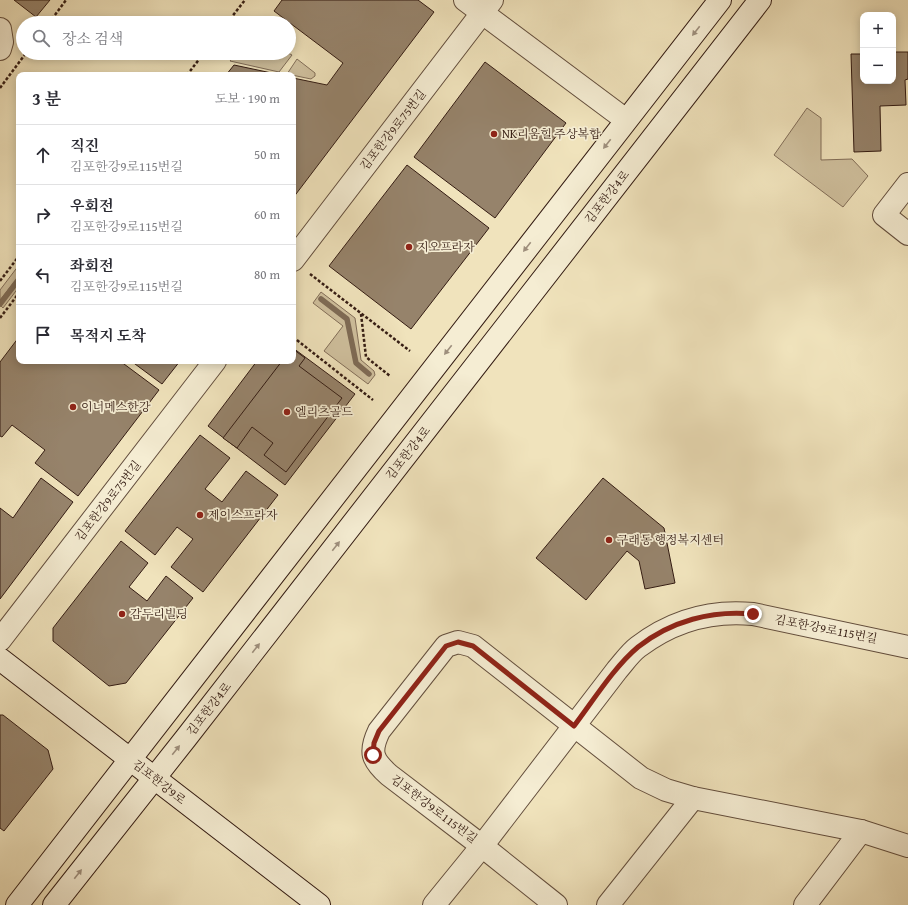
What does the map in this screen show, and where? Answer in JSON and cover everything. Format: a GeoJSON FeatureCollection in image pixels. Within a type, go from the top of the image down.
{"type":"FeatureCollection","features":[{"type":"Feature","properties":{"kind":"street"},"geometry":{"type":"LineString","coordinates":[[465,0],[487,6],[626,120]]}},
{"type":"Feature","properties":{"kind":"street"},"geometry":{"type":"LineString","coordinates":[[17,905],[720,0]]}},
{"type":"Feature","properties":{"kind":"street","name":"김포한강4로"},"geometry":{"type":"LineString","coordinates":[[54,905],[760,0]]}},
{"type":"Feature","properties":{"kind":"street","name":"김포한강9로75번길"},"geometry":{"type":"LineString","coordinates":[[296,256],[487,6]]}},
{"type":"Feature","properties":{"kind":"street"},"geometry":{"type":"LineString","coordinates":[[0,29],[2,42],[0,50]]}},
{"type":"Feature","properties":{"kind":"street"},"geometry":{"type":"LineString","coordinates":[[908,184],[884,215],[908,234]]}},
{"type":"Feature","properties":{"kind":"street","name":"김포한강9로75번길"},"geometry":{"type":"LineString","coordinates":[[0,640],[213,364]]}},
{"type":"Feature","properties":{"kind":"street","name":"김포한강9로115번길"},"geometry":{"type":"LineString","coordinates":[[434,905],[482,846],[617,670],[637,648],[661,632],[688,620],[732,612],[753,614],[908,647]]}},
{"type":"Feature","properties":{"kind":"street","name":"김포한강9로115번길"},"geometry":{"type":"LineString","coordinates":[[556,905],[378,765],[373,755],[374,743],[384,725],[446,646],[458,642],[473,646],[641,778],[666,790],[693,798],[861,831],[908,846]]}},
{"type":"Feature","properties":{"kind":"street","name":"김포한강9로"},"geometry":{"type":"LineString","coordinates":[[0,659],[155,777],[318,905]]}},
{"type":"Feature","properties":{"kind":"street"},"geometry":{"type":"LineString","coordinates":[[608,905],[693,798]]}},
{"type":"Feature","properties":{"kind":"street"},"geometry":{"type":"LineString","coordinates":[[806,905],[861,831]]}},
{"type":"Feature","properties":{"kind":"path"},"geometry":{"type":"LineString","coordinates":[[54,16],[66,0]]}},
{"type":"Feature","properties":{"kind":"path"},"geometry":{"type":"LineString","coordinates":[[232,16],[245,0]]}},
{"type":"Feature","properties":{"kind":"path"},"geometry":{"type":"LineString","coordinates":[[0,88],[21,60]]}},
{"type":"Feature","properties":{"kind":"path"},"geometry":{"type":"LineString","coordinates":[[189,72],[199,60]]}},
{"type":"Feature","properties":{"kind":"path"},"geometry":{"type":"LineString","coordinates":[[0,281],[16,260]]}},
{"type":"Feature","properties":{"kind":"path"},"geometry":{"type":"LineString","coordinates":[[310,274],[410,351]]}},
{"type":"Feature","properties":{"kind":"path"},"geometry":{"type":"LineString","coordinates":[[0,318],[16,297]]}},
{"type":"Feature","properties":{"kind":"path"},"geometry":{"type":"LineString","coordinates":[[361,313],[366,357],[390,376]]}},
{"type":"Feature","properties":{"kind":"path"},"geometry":{"type":"LineString","coordinates":[[296,339],[373,400]]}},
{"type":"Feature","properties":{"kind":"shaded area"},"geometry":{"type":"Polygon","coordinates":[[[297,59],[315,73],[315,76],[311,79],[296,76],[296,72],[288,72],[297,59]]]}},
{"type":"Feature","properties":{"kind":"shaded area"},"geometry":{"type":"Polygon","coordinates":[[[231,60],[288,60],[279,72],[230,61],[231,60]]]}},
{"type":"Feature","properties":{"kind":"shaded area"},"geometry":{"type":"Polygon","coordinates":[[[807,108],[821,118],[821,160],[852,159],[868,176],[843,207],[774,155],[807,108]]]}},
{"type":"Feature","properties":{"kind":"shaded area"},"geometry":{"type":"Polygon","coordinates":[[[16,269],[16,280],[0,300],[0,290],[16,269]]]}},
{"type":"Feature","properties":{"kind":"shaded area"},"geometry":{"type":"Polygon","coordinates":[[[16,285],[16,291],[3,308],[0,305],[16,285]]]}},
{"type":"Feature","properties":{"kind":"shaded area"},"geometry":{"type":"Polygon","coordinates":[[[321,292],[355,318],[361,360],[374,371],[375,375],[368,384],[324,351],[343,326],[313,303],[321,292]],[[320,299],[346,319],[355,364],[369,375],[356,363],[348,319],[320,299]]]}},
{"type":"Feature","properties":{"kind":"building"},"geometry":{"type":"Polygon","coordinates":[[[14,0],[50,0],[37,16],[35,16],[14,0]]]}},
{"type":"Feature","properties":{"kind":"building"},"geometry":{"type":"Polygon","coordinates":[[[282,0],[418,0],[434,12],[296,194],[296,79],[327,85],[343,63],[296,28],[296,16],[281,16],[274,11],[282,0]]]}},
{"type":"Feature","properties":{"kind":"building"},"geometry":{"type":"Polygon","coordinates":[[[896,52],[908,52],[908,79],[905,80],[906,105],[880,106],[881,151],[854,152],[851,54],[860,54],[860,84],[896,84],[896,52]]]}},
{"type":"Feature","properties":{"kind":"building","name":"NK리움힐 주상복합"},"geometry":{"type":"Polygon","coordinates":[[[485,62],[566,123],[495,218],[414,157],[485,62]]]}},
{"type":"Feature","properties":{"kind":"building"},"geometry":{"type":"Polygon","coordinates":[[[234,65],[267,72],[228,72],[234,65]]]}},
{"type":"Feature","properties":{"kind":"building","name":"지오프라자"},"geometry":{"type":"Polygon","coordinates":[[[407,165],[489,228],[411,329],[329,266],[407,165]]]}},
{"type":"Feature","properties":{"kind":"building","name":"이너메스한강"},"geometry":{"type":"Polygon","coordinates":[[[16,341],[16,364],[124,364],[159,390],[78,496],[35,463],[45,450],[12,425],[2,437],[0,436],[0,362],[16,341]]]}},
{"type":"Feature","properties":{"kind":"building","name":"엘리츠골드"},"geometry":{"type":"Polygon","coordinates":[[[296,350],[355,394],[285,485],[208,426],[255,364],[296,364],[296,350]]]}},
{"type":"Feature","properties":{"kind":"building","name":"엘리츠골드"},"geometry":{"type":"Polygon","coordinates":[[[296,351],[305,358],[299,366],[342,398],[286,472],[264,455],[273,443],[252,427],[237,448],[223,438],[280,364],[296,364],[296,351]]]}},
{"type":"Feature","properties":{"kind":"building"},"geometry":{"type":"Polygon","coordinates":[[[135,364],[178,364],[162,384],[135,364]]]}},
{"type":"Feature","properties":{"kind":"building","name":"제이스프라자"},"geometry":{"type":"Polygon","coordinates":[[[200,435],[230,458],[205,489],[222,502],[246,471],[278,495],[203,592],[171,567],[193,539],[177,527],[155,555],[125,531],[200,435]]]}},
{"type":"Feature","properties":{"kind":"building"},"geometry":{"type":"Polygon","coordinates":[[[41,478],[73,502],[0,599],[0,508],[13,518],[41,478]]]}},
{"type":"Feature","properties":{"kind":"building","name":"구래동 행정복지센터"},"geometry":{"type":"Polygon","coordinates":[[[603,478],[664,528],[675,583],[645,589],[639,561],[627,551],[586,600],[536,558],[603,478]]]}},
{"type":"Feature","properties":{"kind":"building","name":"감두리빌딩"},"geometry":{"type":"Polygon","coordinates":[[[121,541],[148,563],[129,587],[147,601],[166,576],[193,598],[126,683],[109,686],[53,641],[53,628],[121,541]]]}},
{"type":"Feature","properties":{"kind":"building"},"geometry":{"type":"Polygon","coordinates":[[[0,715],[3,715],[48,750],[53,769],[4,831],[0,828],[0,715]]]}},
{"type":"Feature","properties":{"kind":"waterway"},"geometry":{"type":"LineString","coordinates":[[0,304],[16,283]]}},
{"type":"Feature","properties":{"kind":"waterway"},"geometry":{"type":"LineString","coordinates":[[321,299],[347,319],[356,363],[369,374]]}},
{"type":"Feature","properties":{"kind":"place","name":"NK리움힐 주상복합"},"geometry":{"type":"Point","coordinates":[494,134]}},
{"type":"Feature","properties":{"kind":"place","name":"지오프라자"},"geometry":{"type":"Point","coordinates":[409,247]}},
{"type":"Feature","properties":{"kind":"place","name":"이너메스한강"},"geometry":{"type":"Point","coordinates":[73,407]}},
{"type":"Feature","properties":{"kind":"place","name":"엘리츠골드"},"geometry":{"type":"Point","coordinates":[287,412]}},
{"type":"Feature","properties":{"kind":"place","name":"제이스프라자"},"geometry":{"type":"Point","coordinates":[200,515]}},
{"type":"Feature","properties":{"kind":"place","name":"구래동 행정복지센터"},"geometry":{"type":"Point","coordinates":[609,540]}},
{"type":"Feature","properties":{"kind":"place","name":"감두리빌딩"},"geometry":{"type":"Point","coordinates":[122,614]}},
{"type":"Feature","properties":{"kind":"route"},"geometry":{"type":"LineString","coordinates":[[373,755],[374,743],[379,731],[446,646],[458,642],[473,646],[574,726],[617,670],[637,648],[661,632],[688,620],[709,615],[732,612],[753,614]]}}]}
